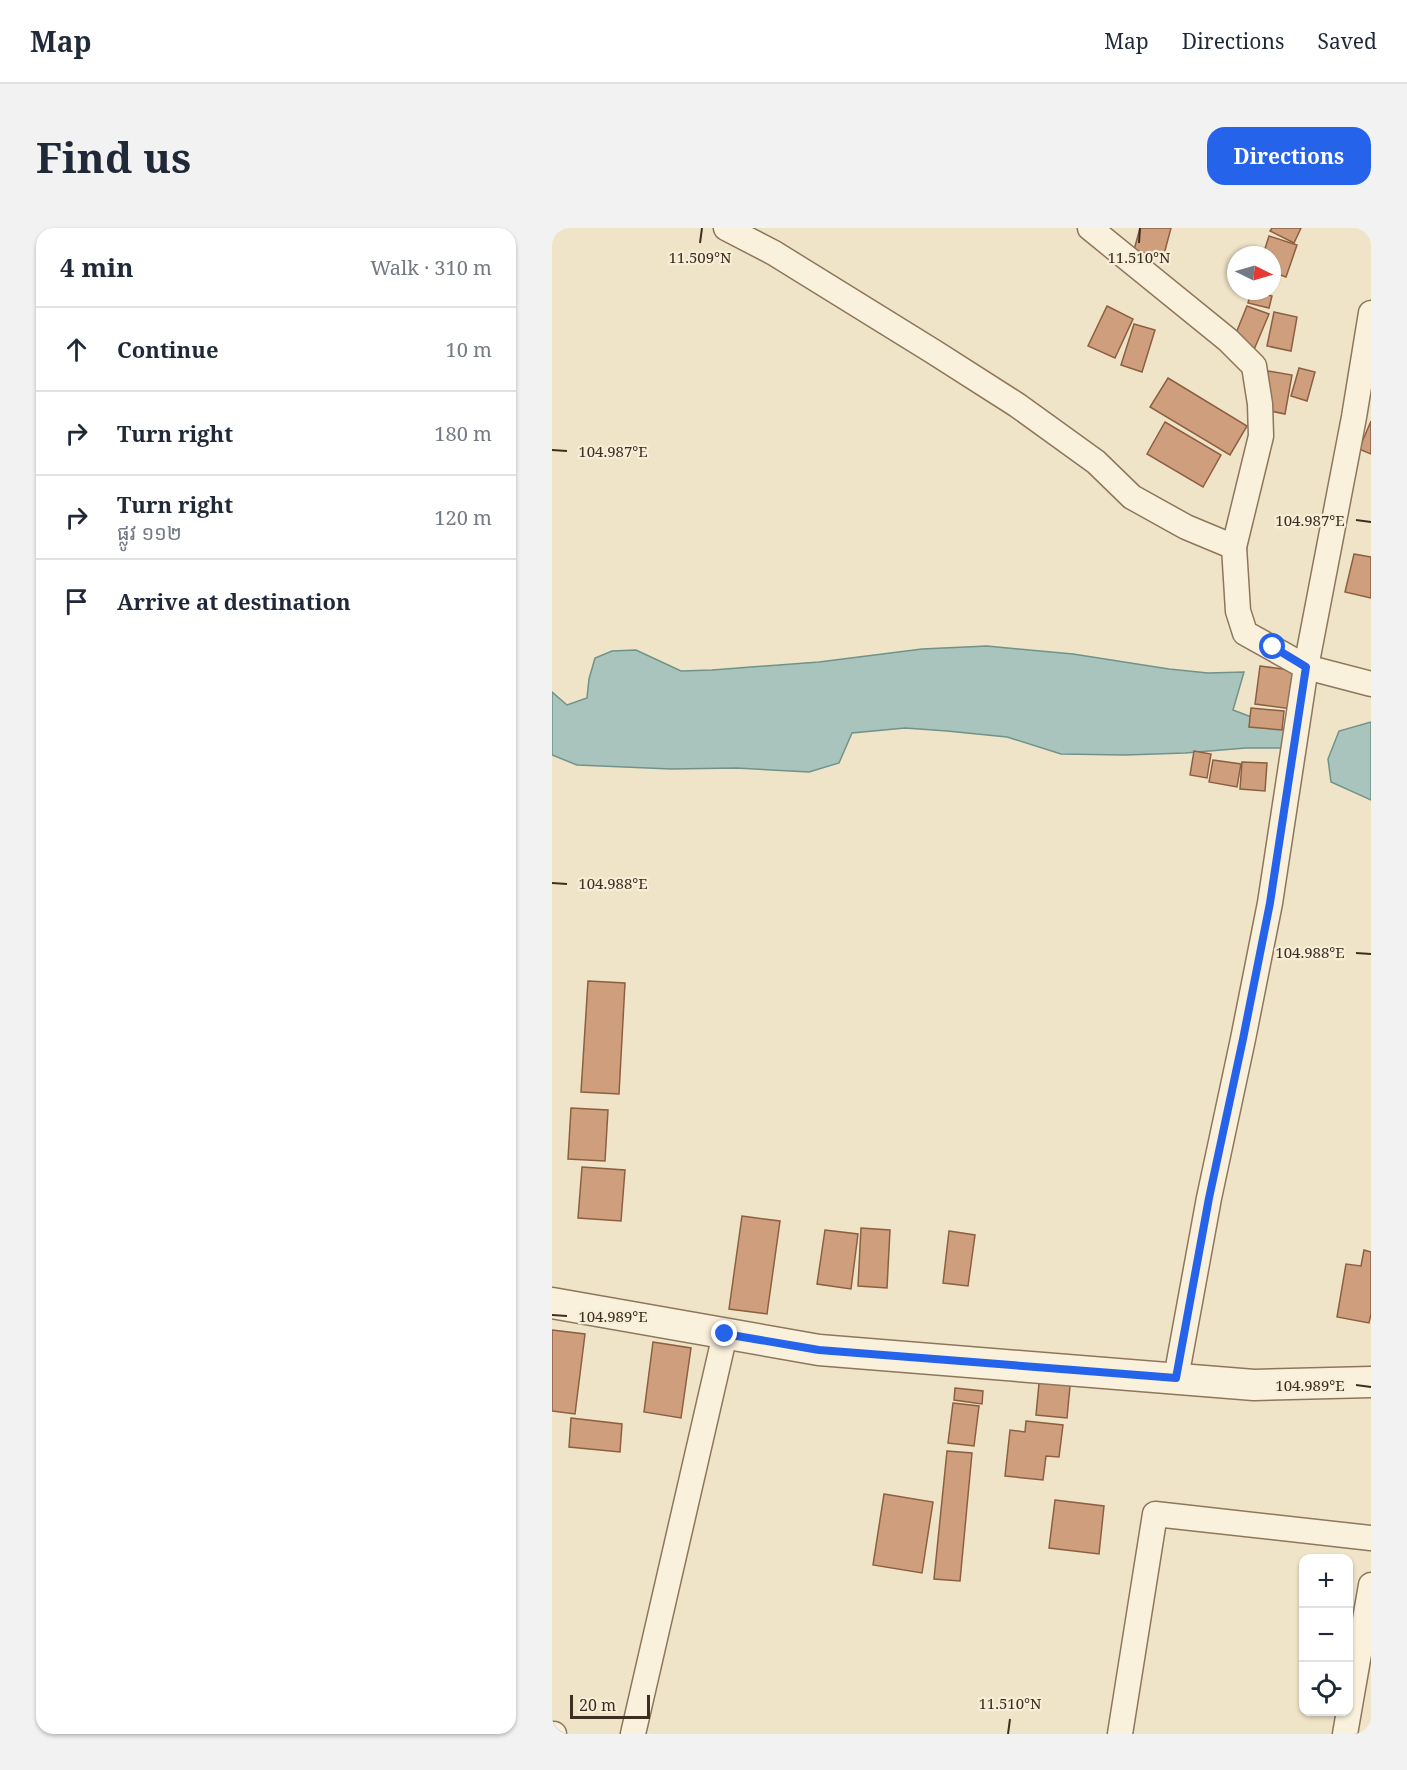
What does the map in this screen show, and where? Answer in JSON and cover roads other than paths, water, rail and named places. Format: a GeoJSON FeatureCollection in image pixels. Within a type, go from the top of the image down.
{"type":"FeatureCollection","features":[{"type":"Feature","properties":{"kind":"street"},"geometry":{"type":"LineString","coordinates":[[726,228],[774,253],[1017,405],[1096,462],[1132,497],[1186,527],[1234,548]]}},
{"type":"Feature","properties":{"kind":"street"},"geometry":{"type":"LineString","coordinates":[[1090,228],[1228,340],[1254,366],[1260,404],[1261,436],[1234,548],[1238,611],[1245,633],[1306,667],[1371,684]]}},
{"type":"Feature","properties":{"kind":"street"},"geometry":{"type":"LineString","coordinates":[[1176,1378],[1209,1198],[1270,903],[1306,667],[1354,417],[1371,313]]}},
{"type":"Feature","properties":{"kind":"street"},"geometry":{"type":"LineString","coordinates":[[552,1303],[819,1350],[1254,1385],[1371,1382]]}},
{"type":"Feature","properties":{"kind":"street"},"geometry":{"type":"LineString","coordinates":[[633,1734],[725,1334]]}},
{"type":"Feature","properties":{"kind":"street"},"geometry":{"type":"LineString","coordinates":[[1120,1734],[1155,1514],[1371,1538]]}},
{"type":"Feature","properties":{"kind":"street"},"geometry":{"type":"LineString","coordinates":[[1345,1734],[1361,1698],[1371,1585]]}},
{"type":"Feature","properties":{"kind":"water"},"geometry":{"type":"Polygon","coordinates":[[[987,646],[1073,654],[1208,673],[1244,672],[1233,710],[1288,731],[1282,748],[1125,755],[1061,754],[1007,737],[905,728],[852,733],[839,763],[809,772],[577,765],[552,755],[552,692],[567,705],[587,698],[595,658],[612,651],[636,650],[681,671],[819,662],[922,649],[987,646]]]}},
{"type":"Feature","properties":{"kind":"water"},"geometry":{"type":"Polygon","coordinates":[[[1371,722],[1371,800],[1331,782],[1328,759],[1339,731],[1371,722]]]}}]}
